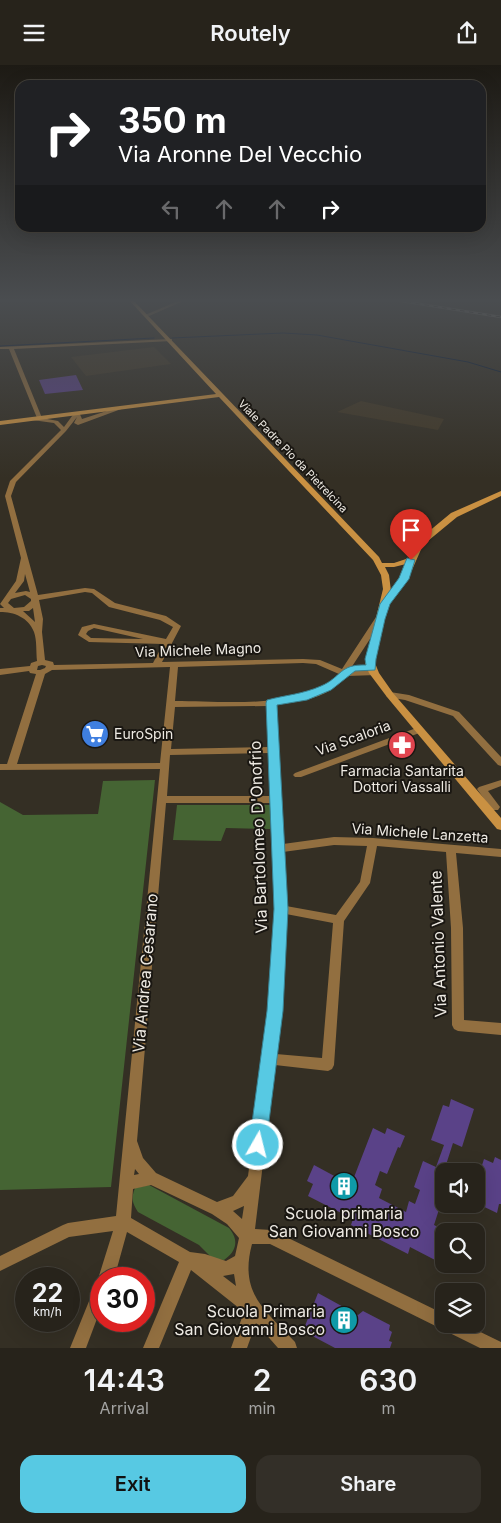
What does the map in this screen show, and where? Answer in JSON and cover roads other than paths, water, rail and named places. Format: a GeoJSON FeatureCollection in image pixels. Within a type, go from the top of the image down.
{"type":"FeatureCollection","features":[{"type":"Feature","properties":{"kind":"main road","name":"Viale Padre Pio da Pietrelcina"},"geometry":{"type":"LineString","coordinates":[[187,359],[380,565]]}},
{"type":"Feature","properties":{"kind":"main road"},"geometry":{"type":"LineString","coordinates":[[199,397],[207,390],[207,381]]}},
{"type":"Feature","properties":{"kind":"main road"},"geometry":{"type":"LineString","coordinates":[[0,423],[219,395]]}},
{"type":"Feature","properties":{"kind":"main road"},"geometry":{"type":"LineString","coordinates":[[199,397],[222,402],[231,407]]}},
{"type":"Feature","properties":{"kind":"main road"},"geometry":{"type":"LineString","coordinates":[[385,604],[404,579],[419,544],[454,515],[501,493]]}},
{"type":"Feature","properties":{"kind":"main road"},"geometry":{"type":"LineString","coordinates":[[373,671],[370,659],[385,604],[387,589],[385,575],[380,565],[394,565],[411,560]]}},
{"type":"Feature","properties":{"kind":"main road"},"geometry":{"type":"LineString","coordinates":[[385,575],[411,560]]}},
{"type":"Feature","properties":{"kind":"main road"},"geometry":{"type":"LineString","coordinates":[[385,575],[404,579]]}},
{"type":"Feature","properties":{"kind":"main road","name":"Via Scaloria"},"geometry":{"type":"LineString","coordinates":[[373,671],[419,730],[494,807],[501,826]]}},
{"type":"Feature","properties":{"kind":"street"},"geometry":{"type":"LineString","coordinates":[[16,359],[40,418]]}},
{"type":"Feature","properties":{"kind":"street"},"geometry":{"type":"LineString","coordinates":[[64,430],[78,423],[124,407]]}},
{"type":"Feature","properties":{"kind":"street"},"geometry":{"type":"LineString","coordinates":[[41,662],[38,632],[39,619],[8,496],[13,481],[64,430],[77,413],[80,418],[78,423]]}},
{"type":"Feature","properties":{"kind":"street"},"geometry":{"type":"LineString","coordinates":[[31,419],[56,422],[64,430]]}},
{"type":"Feature","properties":{"kind":"street"},"geometry":{"type":"LineString","coordinates":[[25,559],[20,581],[4,599],[4,605],[25,615],[38,632]]}},
{"type":"Feature","properties":{"kind":"street"},"geometry":{"type":"LineString","coordinates":[[0,611],[26,609],[35,600],[84,589],[94,591],[112,605],[163,618],[177,625],[156,665]]}},
{"type":"Feature","properties":{"kind":"street"},"geometry":{"type":"LineString","coordinates":[[4,599],[26,593],[35,600]]}},
{"type":"Feature","properties":{"kind":"street"},"geometry":{"type":"LineString","coordinates":[[344,673],[380,619]]}},
{"type":"Feature","properties":{"kind":"street"},"geometry":{"type":"LineString","coordinates":[[94,626],[168,642],[89,640],[82,635],[85,629],[94,626]]}},
{"type":"Feature","properties":{"kind":"street","name":"Via Michele Magno"},"geometry":{"type":"LineString","coordinates":[[50,668],[303,661],[317,662],[344,673]]}},
{"type":"Feature","properties":{"kind":"street"},"geometry":{"type":"LineString","coordinates":[[0,672],[32,668],[41,662],[48,663],[50,668],[41,673],[34,672],[32,668]]}},
{"type":"Feature","properties":{"kind":"street","name":"Via Andrea Cesarano"},"geometry":{"type":"LineString","coordinates":[[110,1267],[123,1222],[174,665]]}},
{"type":"Feature","properties":{"kind":"street"},"geometry":{"type":"LineString","coordinates":[[170,704],[271,703],[303,697],[328,688],[352,668],[373,671]]}},
{"type":"Feature","properties":{"kind":"street"},"geometry":{"type":"LineString","coordinates":[[11,767],[41,673]]}},
{"type":"Feature","properties":{"kind":"street"},"geometry":{"type":"LineString","coordinates":[[390,695],[406,697],[456,714],[501,763]]}},
{"type":"Feature","properties":{"kind":"street","name":"Via Bartolomeo D'Onofrio"},"geometry":{"type":"LineString","coordinates":[[239,1262],[247,1236],[275,1011],[281,909],[271,703]]}},
{"type":"Feature","properties":{"kind":"street","name":"Via Scaloria"},"geometry":{"type":"LineString","coordinates":[[298,775],[419,730]]}},
{"type":"Feature","properties":{"kind":"street"},"geometry":{"type":"LineString","coordinates":[[166,752],[274,751]]}},
{"type":"Feature","properties":{"kind":"street"},"geometry":{"type":"LineString","coordinates":[[0,767],[164,766]]}},
{"type":"Feature","properties":{"kind":"street"},"geometry":{"type":"LineString","coordinates":[[494,807],[482,789],[501,783]]}},
{"type":"Feature","properties":{"kind":"street"},"geometry":{"type":"LineString","coordinates":[[161,799],[276,800]]}},
{"type":"Feature","properties":{"kind":"street","name":"Via Michele Lanzetta"},"geometry":{"type":"LineString","coordinates":[[278,849],[334,841],[373,842],[501,853]]}},
{"type":"Feature","properties":{"kind":"street"},"geometry":{"type":"LineString","coordinates":[[269,1059],[328,1065],[339,920],[365,883],[373,842]]}},
{"type":"Feature","properties":{"kind":"street","name":"Via Antonio Valente"},"geometry":{"type":"LineString","coordinates":[[451,849],[457,928],[458,1025],[501,1029]]}},
{"type":"Feature","properties":{"kind":"street"},"geometry":{"type":"LineString","coordinates":[[281,909],[339,920]]}},
{"type":"Feature","properties":{"kind":"street"},"geometry":{"type":"LineString","coordinates":[[130,1139],[138,1162],[151,1178],[217,1209],[232,1219],[247,1236],[270,1237],[435,1318]]}},
{"type":"Feature","properties":{"kind":"street"},"geometry":{"type":"LineString","coordinates":[[126,1184],[151,1178]]}},
{"type":"Feature","properties":{"kind":"street","name":"Via Bartolomeo D'Onofrio"},"geometry":{"type":"LineString","coordinates":[[217,1209],[238,1202],[253,1179]]}},
{"type":"Feature","properties":{"kind":"street"},"geometry":{"type":"LineString","coordinates":[[0,1264],[68,1230],[123,1222],[188,1259],[253,1309],[289,1348]]}},
{"type":"Feature","properties":{"kind":"street"},"geometry":{"type":"LineString","coordinates":[[188,1259],[204,1261],[224,1270],[230,1269],[239,1262]]}},
{"type":"Feature","properties":{"kind":"street"},"geometry":{"type":"LineString","coordinates":[[150,1348],[188,1259]]}},
{"type":"Feature","properties":{"kind":"street"},"geometry":{"type":"LineString","coordinates":[[239,1262],[243,1292],[253,1309]]}},
{"type":"Feature","properties":{"kind":"street"},"geometry":{"type":"LineString","coordinates":[[239,1348],[253,1309]]}},
{"type":"Feature","properties":{"kind":"street"},"geometry":{"type":"LineString","coordinates":[[78,1348],[90,1317]]}},
{"type":"Feature","properties":{"kind":"street"},"geometry":{"type":"LineString","coordinates":[[466,1333],[497,1348]]}},
{"type":"Feature","properties":{"kind":"waterway"},"geometry":{"type":"LineString","coordinates":[[451,359],[501,372]]}},
{"type":"Feature","properties":{"kind":"place","name":"EuroSpin"},"geometry":{"type":"Point","coordinates":[95,734]}},
{"type":"Feature","properties":{"kind":"place","name":"Farmacia Santarita Dottori Vassalli"},"geometry":{"type":"Point","coordinates":[402,745]}},
{"type":"Feature","properties":{"kind":"place","name":"Scuola primaria San Giovanni Bosco"},"geometry":{"type":"Point","coordinates":[344,1186]}},
{"type":"Feature","properties":{"kind":"place","name":"Scuola Primaria San Giovanni Bosco"},"geometry":{"type":"Point","coordinates":[344,1320]}}]}
